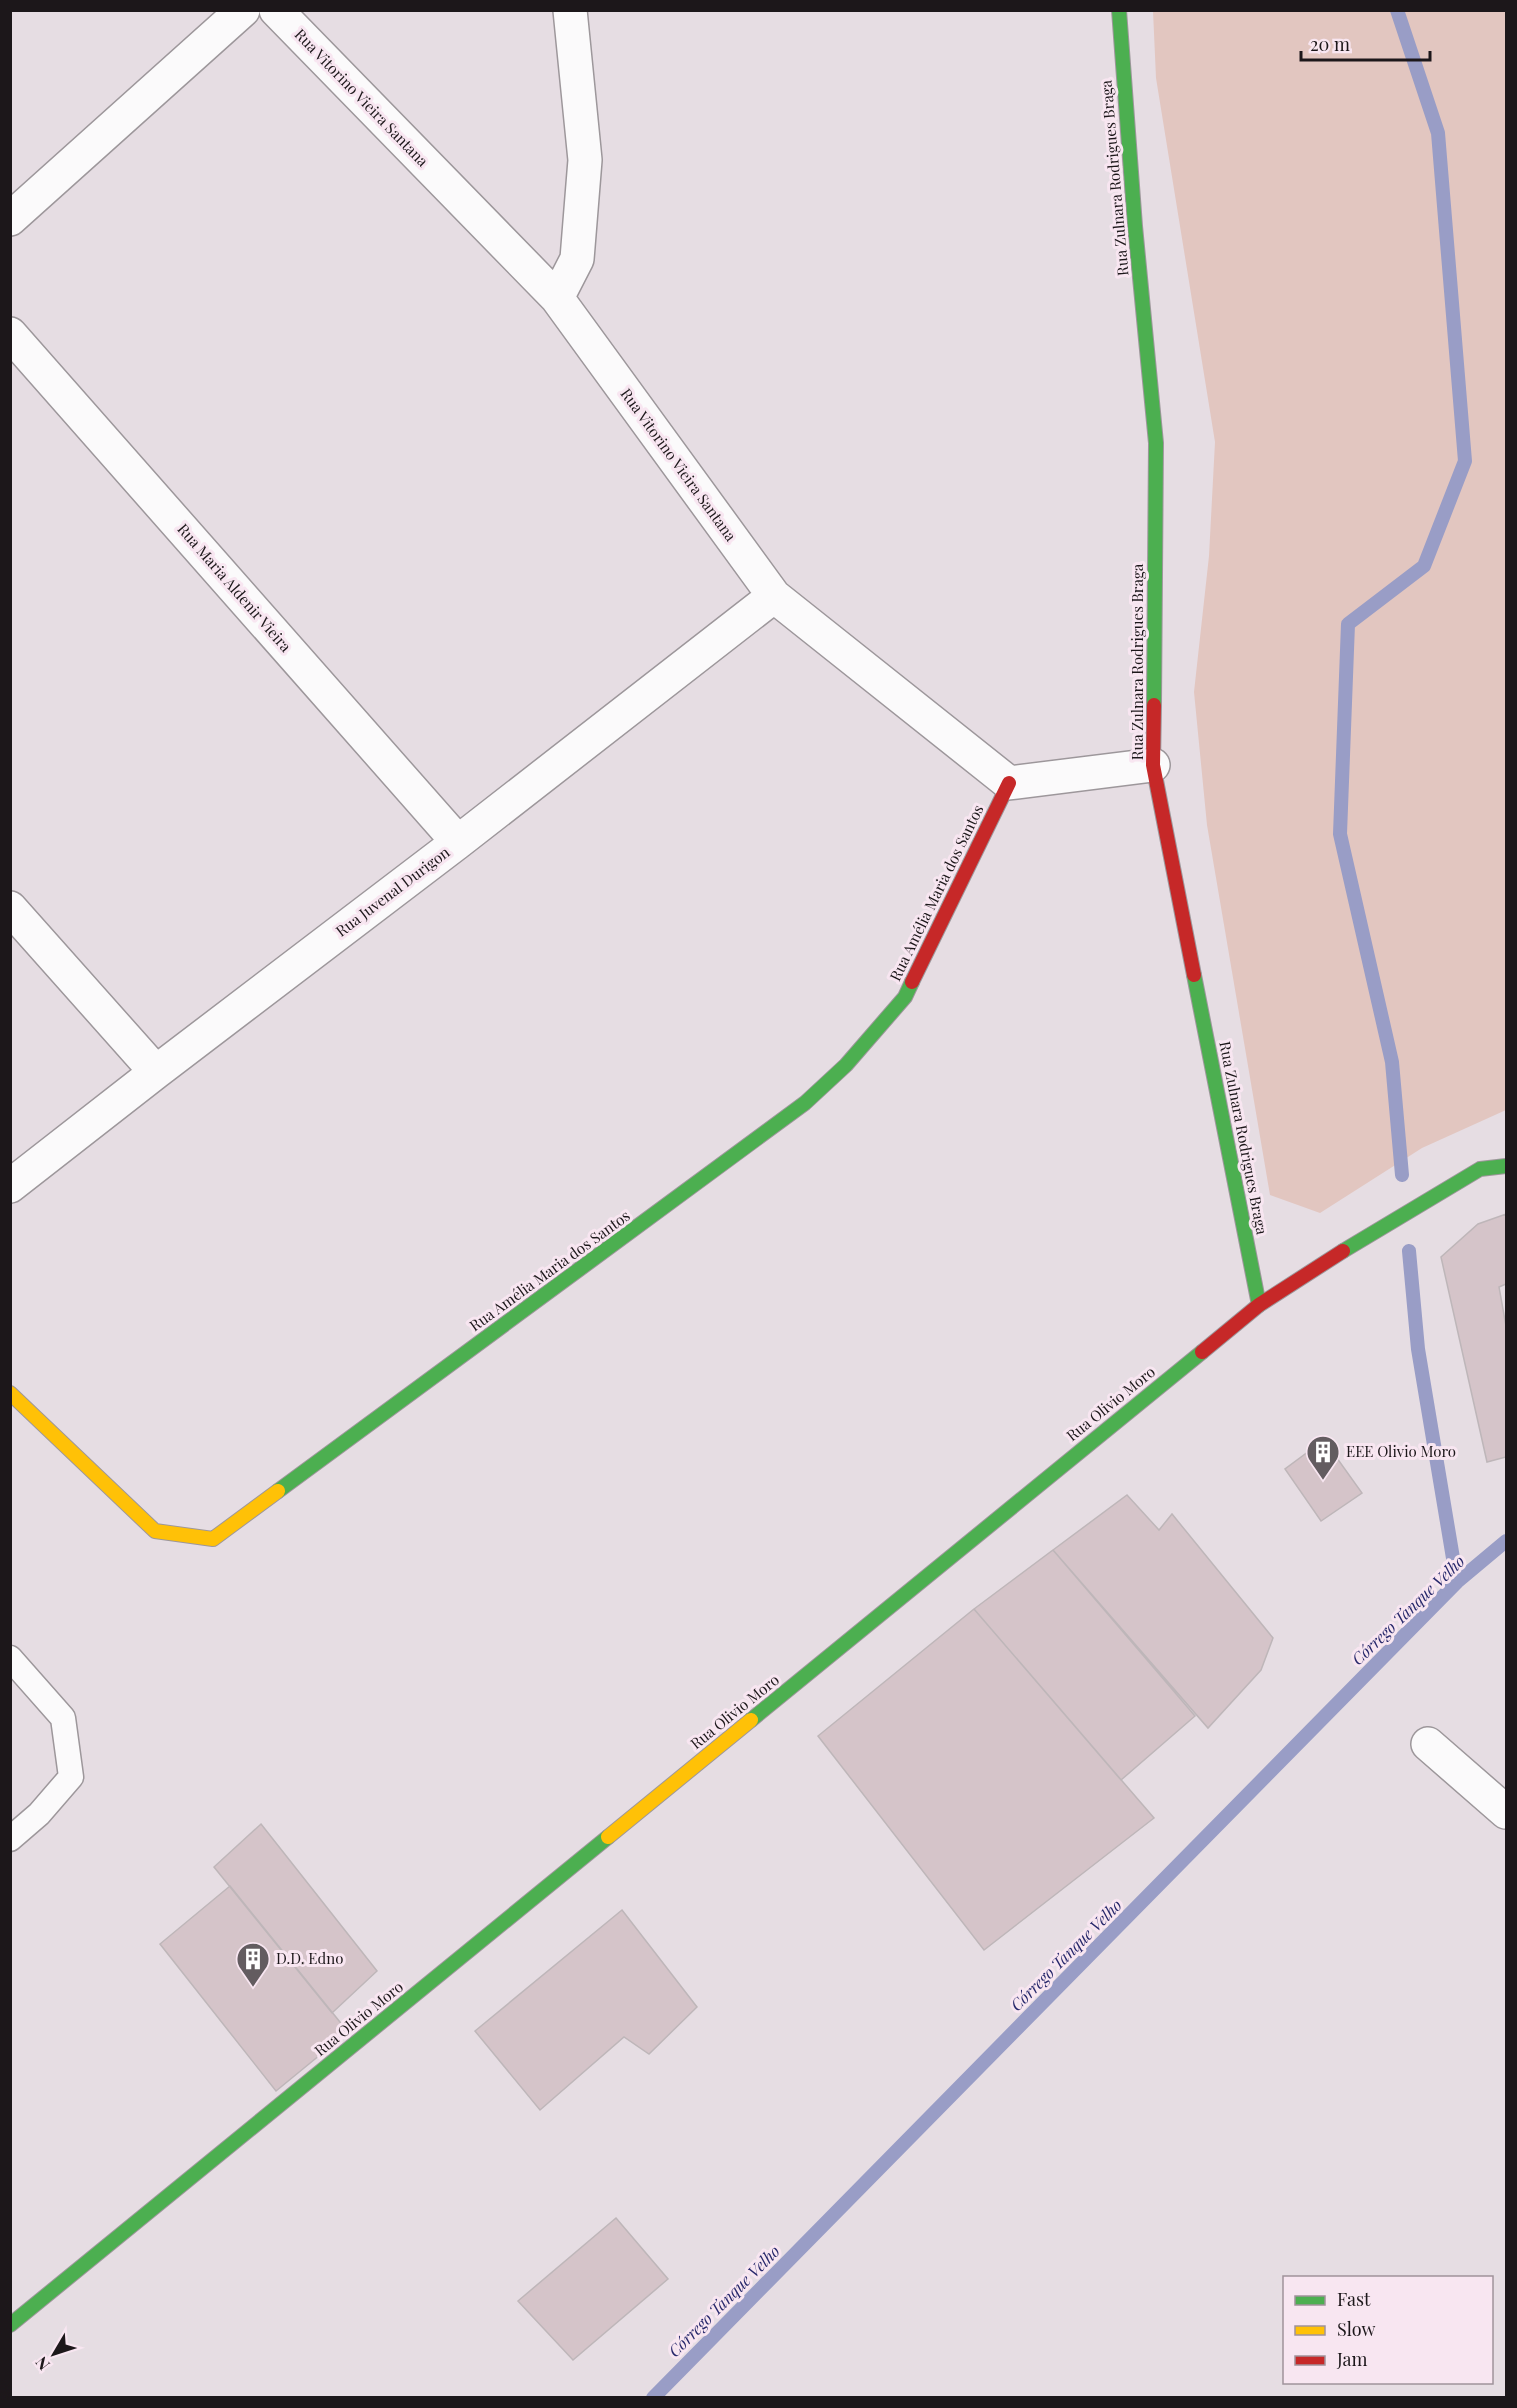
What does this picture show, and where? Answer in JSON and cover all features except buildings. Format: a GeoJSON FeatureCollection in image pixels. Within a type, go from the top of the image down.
{"type":"FeatureCollection","features":[{"type":"Feature","properties":{"kind":"street"},"geometry":{"type":"LineString","coordinates":[[10,219],[243,10]]}},
{"type":"Feature","properties":{"kind":"street","name":"Rua Vitorino Vieira Santana"},"geometry":{"type":"LineString","coordinates":[[276,10],[556,298],[774,596],[1009,783]]}},
{"type":"Feature","properties":{"kind":"street"},"geometry":{"type":"LineString","coordinates":[[556,298],[577,259],[585,160],[570,10]]}},
{"type":"Feature","properties":{"kind":"street","name":"Rua Zulnara Rodrigues Braga"},"geometry":{"type":"LineString","coordinates":[[1119,10],[1135,226],[1156,443],[1153,765],[1259,1305]]}},
{"type":"Feature","properties":{"kind":"street","name":"Rua Maria Aldenir Vieira"},"geometry":{"type":"LineString","coordinates":[[10,334],[458,842]]}},
{"type":"Feature","properties":{"kind":"street","name":"Rua Juvenal Durigon"},"geometry":{"type":"LineString","coordinates":[[10,1186],[774,596]]}},
{"type":"Feature","properties":{"kind":"street"},"geometry":{"type":"LineString","coordinates":[[1009,783],[1153,765]]}},
{"type":"Feature","properties":{"kind":"street","name":"Rua Amélia Maria dos Santos"},"geometry":{"type":"LineString","coordinates":[[10,1393],[155,1531],[213,1539],[805,1103],[846,1065],[905,997],[1009,783]]}},
{"type":"Feature","properties":{"kind":"street"},"geometry":{"type":"LineString","coordinates":[[10,908],[156,1072]]}},
{"type":"Feature","properties":{"kind":"street","name":"Rua Olivio Moro"},"geometry":{"type":"LineString","coordinates":[[10,2325],[1259,1305],[1372,1232],[1480,1169],[1506,1166]]}},
{"type":"Feature","properties":{"kind":"street"},"geometry":{"type":"LineString","coordinates":[[1428,1744],[1506,1812]]}},
{"type":"Feature","properties":{"kind":"lane"},"geometry":{"type":"LineString","coordinates":[[10,1658],[63,1718],[71,1777],[39,1814],[10,1839]]}},
{"type":"Feature","properties":{"kind":"shaded area"},"geometry":{"type":"Polygon","coordinates":[[[1153,11],[1506,11],[1506,1110],[1422,1148],[1320,1213],[1270,1195],[1207,825],[1194,692],[1209,556],[1215,442],[1156,78],[1153,11]]]}},
{"type":"Feature","properties":{"kind":"waterway"},"geometry":{"type":"LineString","coordinates":[[1397,10],[1438,133],[1465,461],[1424,566],[1348,624],[1340,834],[1392,1062],[1402,1175]]}},
{"type":"Feature","properties":{"kind":"waterway"},"geometry":{"type":"LineString","coordinates":[[1409,1251],[1418,1349],[1457,1582]]}},
{"type":"Feature","properties":{"kind":"waterway","name":"Córrego Tanque Velho"},"geometry":{"type":"LineString","coordinates":[[653,2398],[1457,1582],[1506,1541]]}},
{"type":"Feature","properties":{"kind":"traffic: fast"},"geometry":{"type":"LineString","coordinates":[[1119,10],[1135,226],[1156,443],[1154,705]]}},
{"type":"Feature","properties":{"kind":"traffic: fast"},"geometry":{"type":"LineString","coordinates":[[1194,975],[1259,1305]]}},
{"type":"Feature","properties":{"kind":"traffic: fast"},"geometry":{"type":"LineString","coordinates":[[278,1491],[805,1103],[846,1065],[905,997],[912,982]]}},
{"type":"Feature","properties":{"kind":"traffic: fast"},"geometry":{"type":"LineString","coordinates":[[1343,1251],[1480,1169],[1506,1166]]}},
{"type":"Feature","properties":{"kind":"traffic: fast"},"geometry":{"type":"LineString","coordinates":[[751,1720],[1202,1352]]}},
{"type":"Feature","properties":{"kind":"traffic: fast"},"geometry":{"type":"LineString","coordinates":[[10,2325],[608,1837]]}},
{"type":"Feature","properties":{"kind":"traffic: slow"},"geometry":{"type":"LineString","coordinates":[[10,1393],[155,1531],[213,1539],[278,1491]]}},
{"type":"Feature","properties":{"kind":"traffic: slow"},"geometry":{"type":"LineString","coordinates":[[608,1837],[751,1720]]}},
{"type":"Feature","properties":{"kind":"traffic: jam"},"geometry":{"type":"LineString","coordinates":[[1154,705],[1153,765],[1194,975]]}},
{"type":"Feature","properties":{"kind":"traffic: jam"},"geometry":{"type":"LineString","coordinates":[[912,982],[1009,783]]}},
{"type":"Feature","properties":{"kind":"traffic: jam"},"geometry":{"type":"LineString","coordinates":[[1202,1352],[1259,1305],[1343,1251]]}},
{"type":"Feature","properties":{"kind":"place","name":"EEE Olivio Moro"},"geometry":{"type":"Point","coordinates":[1323,1481]}},
{"type":"Feature","properties":{"kind":"place","name":"D.D. Edno"},"geometry":{"type":"Point","coordinates":[253,1988]}}]}
